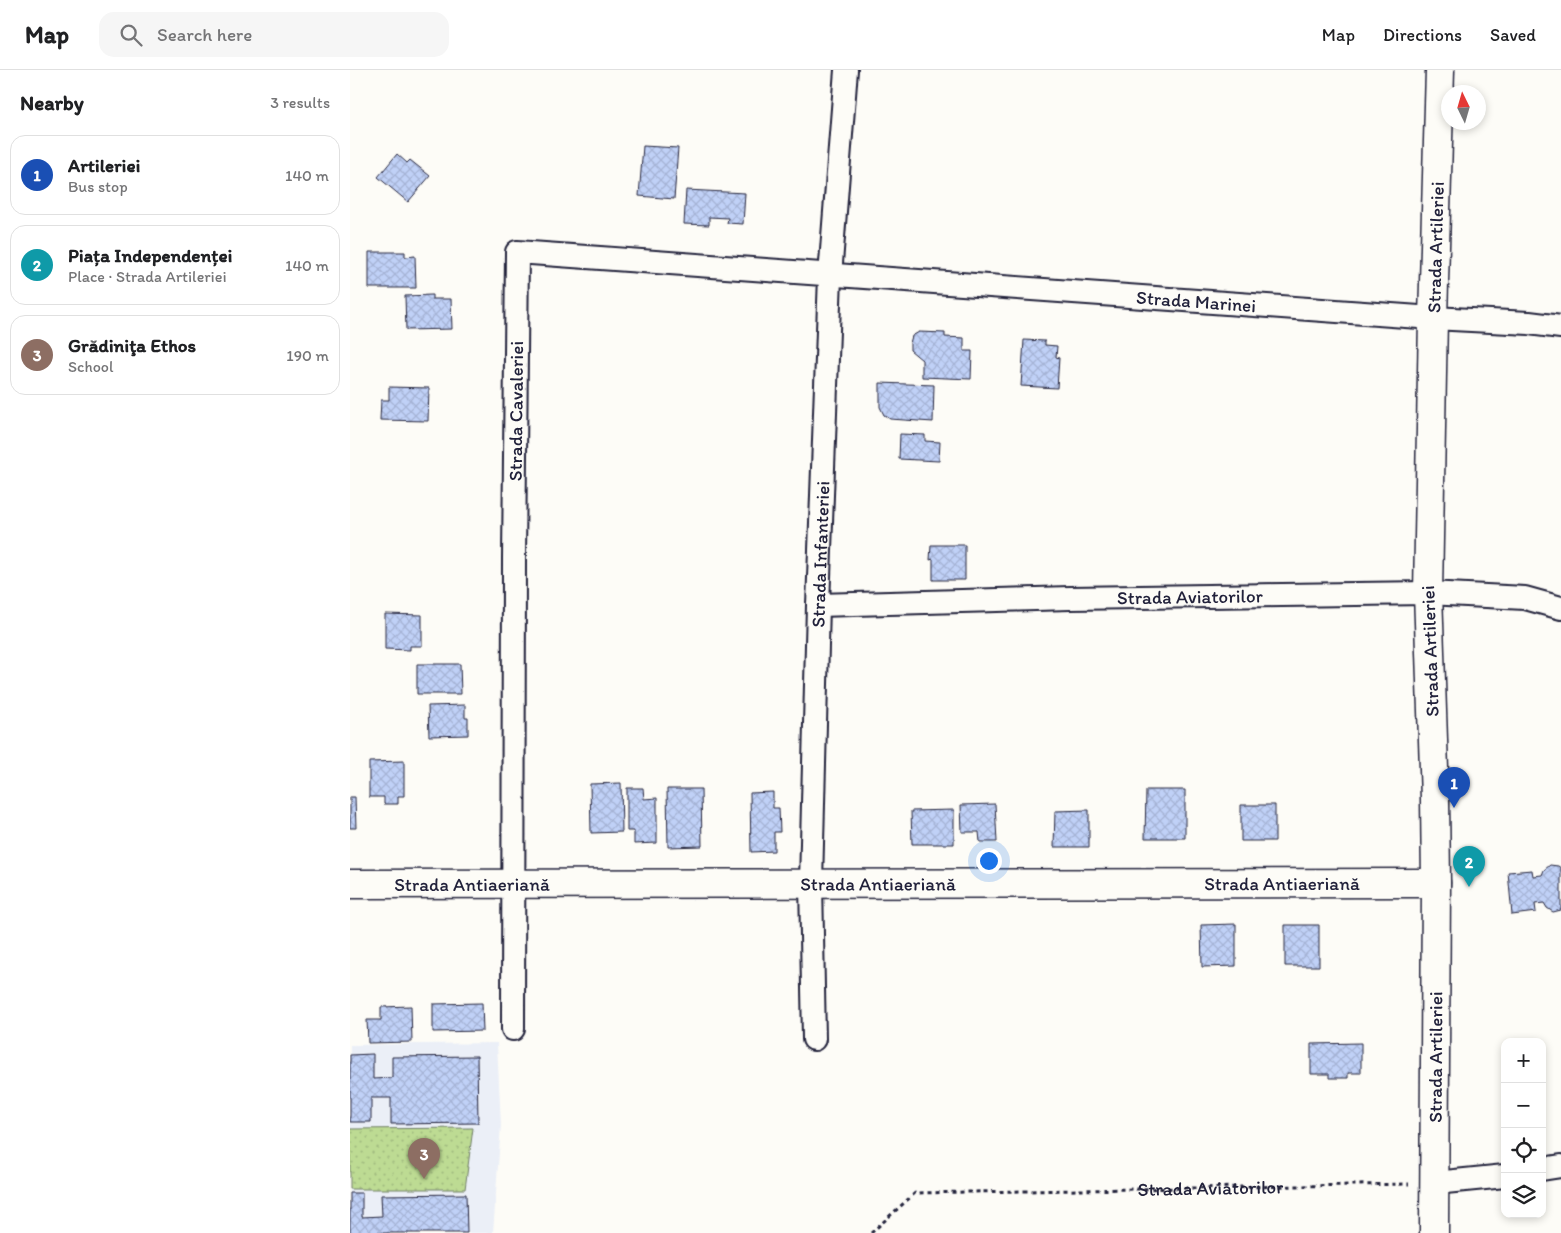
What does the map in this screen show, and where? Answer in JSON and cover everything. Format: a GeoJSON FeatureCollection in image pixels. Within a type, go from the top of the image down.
{"type":"FeatureCollection","features":[{"type":"Feature","properties":{"kind":"street","name":"Strada Infanteriei"},"geometry":{"type":"LineString","coordinates":[[814,1039],[810,884],[818,605],[830,276],[846,70]]}},
{"type":"Feature","properties":{"kind":"street","name":"Strada Artileriei"},"geometry":{"type":"LineString","coordinates":[[1434,1233],[1436,883],[1428,593],[1440,70]]}},
{"type":"Feature","properties":{"kind":"street","name":"Strada Cavaleriei"},"geometry":{"type":"LineString","coordinates":[[513,884],[517,252],[830,276]]}},
{"type":"Feature","properties":{"kind":"street","name":"Strada Marinei"},"geometry":{"type":"LineString","coordinates":[[830,276],[1529,323],[1561,327]]}},
{"type":"Feature","properties":{"kind":"street","name":"Strada Aviatorilor"},"geometry":{"type":"LineString","coordinates":[[818,605],[1080,598],[1428,593],[1525,598],[1561,608]]}},
{"type":"Feature","properties":{"kind":"street","name":"Strada Antiaeriană"},"geometry":{"type":"LineString","coordinates":[[350,884],[1436,883]]}},
{"type":"Feature","properties":{"kind":"street"},"geometry":{"type":"LineString","coordinates":[[513,884],[513,1029]]}},
{"type":"Feature","properties":{"kind":"street"},"geometry":{"type":"LineString","coordinates":[[1546,1169],[1561,1166]]}},
{"type":"Feature","properties":{"kind":"street"},"geometry":{"type":"LineString","coordinates":[[1435,1183],[1501,1176]]}},
{"type":"Feature","properties":{"kind":"path","name":"Strada Aviatorilor"},"geometry":{"type":"LineString","coordinates":[[871,1233],[915,1194],[1435,1183]]}},
{"type":"Feature","properties":{"kind":"shaded area"},"geometry":{"type":"Polygon","coordinates":[[[497,1043],[501,1125],[493,1233],[350,1233],[350,1045],[497,1043]]]}},
{"type":"Feature","properties":{"kind":"green space"},"geometry":{"type":"Polygon","coordinates":[[[473,1128],[465,1189],[350,1189],[350,1129],[473,1128]]]}},
{"type":"Feature","properties":{"kind":"building"},"geometry":{"type":"Polygon","coordinates":[[[643,146],[678,148],[674,199],[639,196],[643,146]]]}},
{"type":"Feature","properties":{"kind":"building"},"geometry":{"type":"Polygon","coordinates":[[[397,154],[407,163],[410,160],[430,176],[408,202],[378,177],[397,154]]]}},
{"type":"Feature","properties":{"kind":"building"},"geometry":{"type":"Polygon","coordinates":[[[686,190],[745,193],[743,224],[727,223],[728,218],[709,217],[709,225],[684,224],[686,190]]]}},
{"type":"Feature","properties":{"kind":"building"},"geometry":{"type":"Polygon","coordinates":[[[369,252],[405,252],[405,257],[415,256],[416,288],[369,288],[369,252]]]}},
{"type":"Feature","properties":{"kind":"building"},"geometry":{"type":"Polygon","coordinates":[[[432,295],[432,299],[451,299],[452,329],[406,330],[405,296],[432,295]]]}},
{"type":"Feature","properties":{"kind":"building"},"geometry":{"type":"Polygon","coordinates":[[[919,332],[945,333],[945,337],[964,338],[964,351],[972,351],[971,379],[922,377],[922,360],[910,350],[912,336],[919,332]]]}},
{"type":"Feature","properties":{"kind":"building"},"geometry":{"type":"Polygon","coordinates":[[[1024,340],[1045,341],[1045,345],[1057,346],[1056,357],[1059,358],[1057,388],[1021,386],[1024,340]]]}},
{"type":"Feature","properties":{"kind":"building"},"geometry":{"type":"Polygon","coordinates":[[[880,383],[934,385],[933,422],[890,419],[884,415],[880,407],[880,383]]]}},
{"type":"Feature","properties":{"kind":"building"},"geometry":{"type":"Polygon","coordinates":[[[389,387],[429,388],[428,421],[380,420],[381,400],[389,400],[389,387]]]}},
{"type":"Feature","properties":{"kind":"building"},"geometry":{"type":"Polygon","coordinates":[[[900,434],[925,435],[925,441],[940,442],[939,461],[899,459],[900,434]]]}},
{"type":"Feature","properties":{"kind":"building"},"geometry":{"type":"Polygon","coordinates":[[[931,545],[965,545],[965,580],[933,580],[933,559],[930,560],[931,545]]]}},
{"type":"Feature","properties":{"kind":"building"},"geometry":{"type":"Polygon","coordinates":[[[385,614],[422,615],[422,646],[410,646],[410,650],[385,649],[385,614]]]}},
{"type":"Feature","properties":{"kind":"building"},"geometry":{"type":"Polygon","coordinates":[[[417,664],[460,664],[461,694],[417,694],[417,664]]]}},
{"type":"Feature","properties":{"kind":"building"},"geometry":{"type":"Polygon","coordinates":[[[465,705],[465,718],[468,718],[468,735],[429,736],[428,706],[465,705]]]}},
{"type":"Feature","properties":{"kind":"building"},"geometry":{"type":"Polygon","coordinates":[[[404,761],[404,796],[398,796],[398,804],[384,804],[384,797],[369,797],[369,762],[404,761]]]}},
{"type":"Feature","properties":{"kind":"building"},"geometry":{"type":"Polygon","coordinates":[[[621,783],[622,832],[591,833],[590,784],[621,783]]]}},
{"type":"Feature","properties":{"kind":"building"},"geometry":{"type":"Polygon","coordinates":[[[627,788],[643,788],[644,799],[657,798],[657,843],[634,844],[634,831],[627,831],[627,788]]]}},
{"type":"Feature","properties":{"kind":"building"},"geometry":{"type":"Polygon","coordinates":[[[667,789],[701,789],[702,846],[668,847],[667,789]]]}},
{"type":"Feature","properties":{"kind":"building"},"geometry":{"type":"Polygon","coordinates":[[[1146,790],[1185,790],[1185,838],[1145,838],[1146,790]]]}},
{"type":"Feature","properties":{"kind":"building"},"geometry":{"type":"Polygon","coordinates":[[[773,792],[773,808],[779,808],[780,832],[774,832],[774,851],[751,852],[750,793],[773,792]]]}},
{"type":"Feature","properties":{"kind":"building"},"geometry":{"type":"Polygon","coordinates":[[[350,797],[355,797],[356,828],[350,828],[350,797]]]}},
{"type":"Feature","properties":{"kind":"building"},"geometry":{"type":"Polygon","coordinates":[[[995,804],[997,842],[980,842],[979,832],[962,832],[961,805],[995,804]]]}},
{"type":"Feature","properties":{"kind":"building"},"geometry":{"type":"Polygon","coordinates":[[[1241,805],[1275,805],[1275,841],[1241,841],[1241,805]]]}},
{"type":"Feature","properties":{"kind":"building"},"geometry":{"type":"Polygon","coordinates":[[[954,810],[954,844],[912,844],[911,811],[954,810]]]}},
{"type":"Feature","properties":{"kind":"building"},"geometry":{"type":"Polygon","coordinates":[[[1089,810],[1089,847],[1054,847],[1055,811],[1089,810]]]}},
{"type":"Feature","properties":{"kind":"building"},"geometry":{"type":"Polygon","coordinates":[[[1550,865],[1561,868],[1561,910],[1553,912],[1544,903],[1535,904],[1536,912],[1512,915],[1508,872],[1532,870],[1533,876],[1542,875],[1544,870],[1550,865]]]}},
{"type":"Feature","properties":{"kind":"building"},"geometry":{"type":"Polygon","coordinates":[[[1236,924],[1236,966],[1202,967],[1201,925],[1236,924]]]}},
{"type":"Feature","properties":{"kind":"building"},"geometry":{"type":"Polygon","coordinates":[[[1285,925],[1319,925],[1319,966],[1285,966],[1285,925]]]}},
{"type":"Feature","properties":{"kind":"building"},"geometry":{"type":"Polygon","coordinates":[[[482,1003],[483,1031],[433,1032],[433,1004],[482,1003]]]}},
{"type":"Feature","properties":{"kind":"building"},"geometry":{"type":"Polygon","coordinates":[[[411,1006],[412,1042],[368,1043],[367,1020],[381,1020],[381,1007],[411,1006]]]}},
{"type":"Feature","properties":{"kind":"building"},"geometry":{"type":"Polygon","coordinates":[[[1361,1043],[1361,1073],[1348,1073],[1348,1078],[1329,1078],[1329,1074],[1311,1074],[1311,1044],[1361,1043]]]}},
{"type":"Feature","properties":{"kind":"building"},"geometry":{"type":"Polygon","coordinates":[[[373,1054],[373,1079],[392,1078],[392,1057],[477,1056],[478,1123],[391,1124],[391,1098],[371,1098],[371,1122],[350,1122],[350,1055],[373,1054]]]}},
{"type":"Feature","properties":{"kind":"building"},"geometry":{"type":"Polygon","coordinates":[[[350,1193],[362,1193],[362,1217],[382,1216],[381,1195],[466,1194],[467,1233],[350,1233],[350,1193]]]}},
{"type":"Feature","properties":{"kind":"place","name":"Artileriei"},"geometry":{"type":"Point","coordinates":[1454,808]}},
{"type":"Feature","properties":{"kind":"place","name":"Piața Independenței"},"geometry":{"type":"Point","coordinates":[1469,887]}},
{"type":"Feature","properties":{"kind":"place","name":"Grădiniţa Ethos"},"geometry":{"type":"Point","coordinates":[424,1179]}}]}
